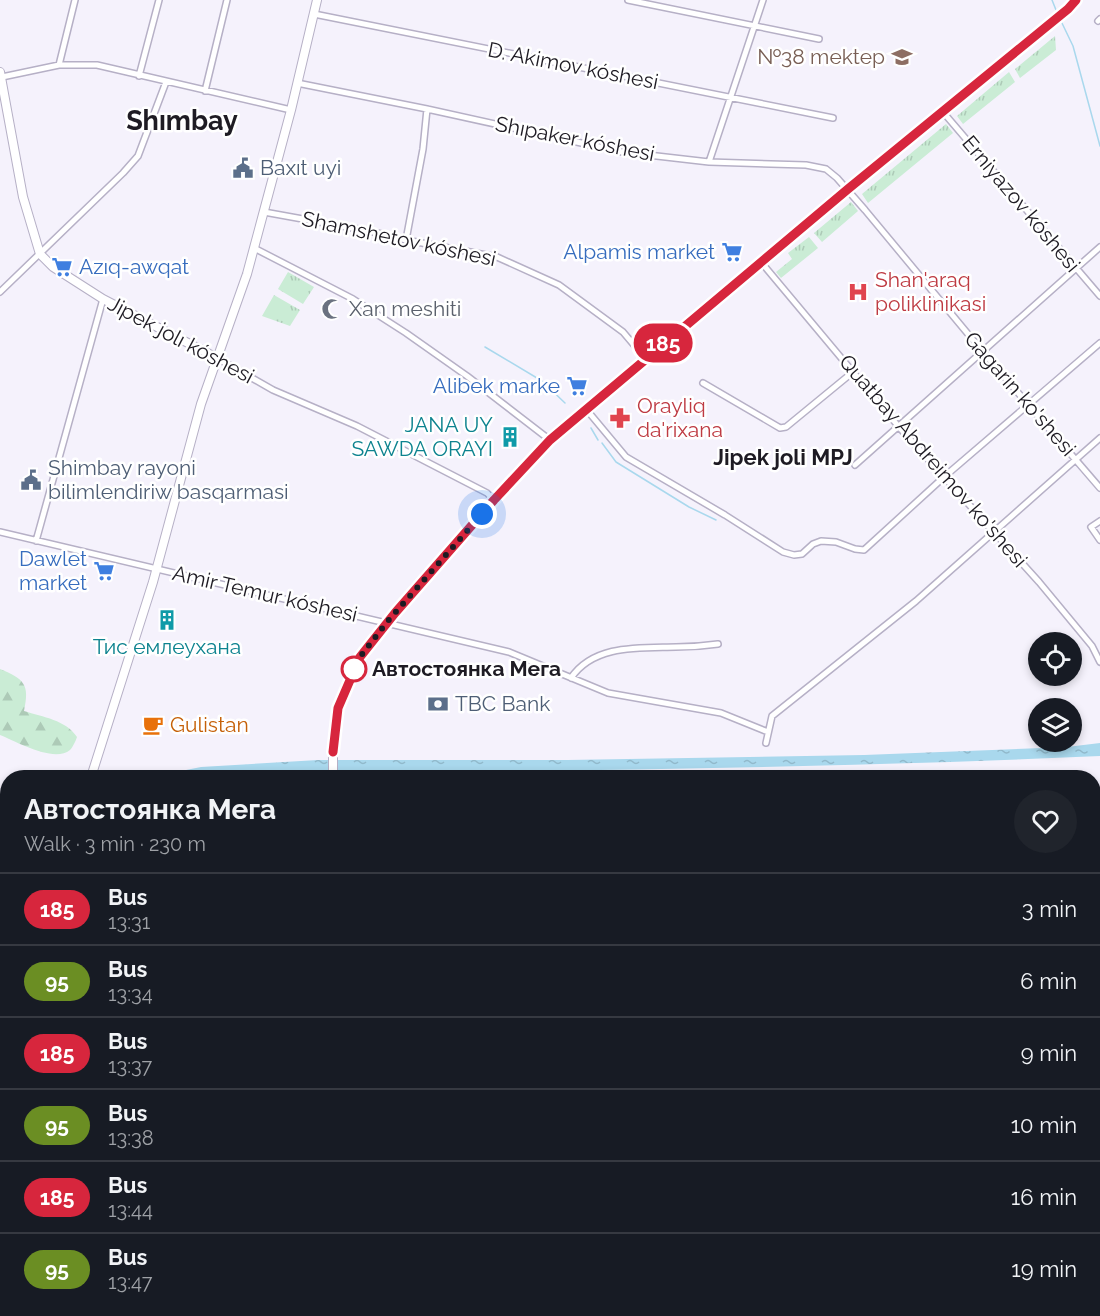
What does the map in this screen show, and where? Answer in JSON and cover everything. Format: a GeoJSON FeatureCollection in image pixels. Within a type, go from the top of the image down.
{"type":"FeatureCollection","features":[{"type":"Feature","properties":{"kind":"street"},"geometry":{"type":"LineString","coordinates":[[59,65],[75,0]]}},
{"type":"Feature","properties":{"kind":"street"},"geometry":{"type":"LineString","coordinates":[[140,76],[159,0]]}},
{"type":"Feature","properties":{"kind":"street"},"geometry":{"type":"LineString","coordinates":[[205,91],[227,0]]}},
{"type":"Feature","properties":{"kind":"street"},"geometry":{"type":"LineString","coordinates":[[93,770],[156,568],[193,434],[247,274],[291,110],[317,0]]}},
{"type":"Feature","properties":{"kind":"street"},"geometry":{"type":"LineString","coordinates":[[628,0],[819,39]]}},
{"type":"Feature","properties":{"kind":"street"},"geometry":{"type":"LineString","coordinates":[[709,162],[763,0]]}},
{"type":"Feature","properties":{"kind":"street"},"geometry":{"type":"LineString","coordinates":[[333,770],[338,708],[360,657],[387,622],[550,440],[645,358],[1068,9],[1076,0]]}},
{"type":"Feature","properties":{"kind":"street","name":"D. Akimov kóshesi"},"geometry":{"type":"LineString","coordinates":[[314,14],[833,118]]}},
{"type":"Feature","properties":{"kind":"street"},"geometry":{"type":"LineString","coordinates":[[40,254],[23,197],[3,104],[1,74],[59,65],[97,65],[291,110]]}},
{"type":"Feature","properties":{"kind":"street"},"geometry":{"type":"LineString","coordinates":[[0,292],[138,156],[166,82]]}},
{"type":"Feature","properties":{"kind":"street","name":"Shıpaker kóshesi"},"geometry":{"type":"LineString","coordinates":[[297,83],[622,152],[709,162],[806,165],[826,169],[848,189]]}},
{"type":"Feature","properties":{"kind":"street"},"geometry":{"type":"LineString","coordinates":[[406,240],[423,149],[427,109]]}},
{"type":"Feature","properties":{"kind":"street","name":"Erniyazov kóshesi"},"geometry":{"type":"LineString","coordinates":[[943,112],[1100,296]]}},
{"type":"Feature","properties":{"kind":"street","name":"Gagarin ko'shesi"},"geometry":{"type":"LineString","coordinates":[[848,189],[1100,488]]}},
{"type":"Feature","properties":{"kind":"street","name":"Shamshetov kóshesi"},"geometry":{"type":"LineString","coordinates":[[264,212],[497,257],[559,285],[623,332],[645,358]]}},
{"type":"Feature","properties":{"kind":"street"},"geometry":{"type":"LineString","coordinates":[[855,465],[1100,247]]}},
{"type":"Feature","properties":{"kind":"street"},"geometry":{"type":"LineString","coordinates":[[254,249],[353,300],[406,333],[467,376],[550,440]]}},
{"type":"Feature","properties":{"kind":"street","name":"Jipek jolı kóshesi"},"geometry":{"type":"LineString","coordinates":[[40,254],[53,267],[104,299],[273,390],[357,426],[487,493],[494,500]]}},
{"type":"Feature","properties":{"kind":"street","name":"Quatbay Abdreimov ko'shesi"},"geometry":{"type":"LineString","coordinates":[[761,262],[899,427],[1039,582],[1092,646],[1100,662]]}},
{"type":"Feature","properties":{"kind":"street"},"geometry":{"type":"LineString","coordinates":[[36,541],[104,299]]}},
{"type":"Feature","properties":{"kind":"street"},"geometry":{"type":"LineString","coordinates":[[586,409],[626,457],[783,552],[794,555],[802,554],[813,544],[821,541],[836,542],[864,550],[944,477],[1100,343]]}},
{"type":"Feature","properties":{"kind":"street"},"geometry":{"type":"LineString","coordinates":[[703,383],[780,428],[786,427],[853,372]]}},
{"type":"Feature","properties":{"kind":"street"},"geometry":{"type":"LineString","coordinates":[[766,743],[772,716],[908,608],[1100,438]]}},
{"type":"Feature","properties":{"kind":"street"},"geometry":{"type":"LineString","coordinates":[[1100,521],[1091,527],[1100,540]]}},
{"type":"Feature","properties":{"kind":"street","name":"Amir Temur kóshesi"},"geometry":{"type":"LineString","coordinates":[[0,532],[509,652],[608,693],[721,713],[768,732]]}},
{"type":"Feature","properties":{"kind":"street"},"geometry":{"type":"LineString","coordinates":[[572,678],[579,667],[600,655],[637,647],[677,648],[718,644]]}},
{"type":"Feature","properties":{"kind":"green space"},"geometry":{"type":"Polygon","coordinates":[[[1055,36],[1056,50],[1020,78],[1015,69],[1055,36]]]}},
{"type":"Feature","properties":{"kind":"green space"},"geometry":{"type":"Polygon","coordinates":[[[1009,72],[1015,82],[963,124],[957,116],[1009,72]]]}},
{"type":"Feature","properties":{"kind":"green space"},"geometry":{"type":"Polygon","coordinates":[[[946,124],[953,133],[868,203],[862,194],[946,124]]]}},
{"type":"Feature","properties":{"kind":"green space"},"geometry":{"type":"Polygon","coordinates":[[[851,202],[858,211],[822,242],[814,233],[851,202]]]}},
{"type":"Feature","properties":{"kind":"green space"},"geometry":{"type":"Polygon","coordinates":[[[809,237],[818,248],[781,278],[776,272],[792,259],[788,253],[809,237]]]}},
{"type":"Feature","properties":{"kind":"green space"},"geometry":{"type":"Polygon","coordinates":[[[288,272],[314,287],[303,304],[278,289],[288,272]]]}},
{"type":"Feature","properties":{"kind":"green space"},"geometry":{"type":"Polygon","coordinates":[[[274,295],[300,310],[290,326],[262,316],[274,295]]]}},
{"type":"Feature","properties":{"kind":"green space"},"geometry":{"type":"Polygon","coordinates":[[[0,669],[15,676],[23,684],[26,694],[24,711],[54,720],[72,731],[77,737],[70,750],[55,754],[45,753],[0,735],[0,669]]]}},
{"type":"Feature","properties":{"kind":"water"},"geometry":{"type":"Polygon","coordinates":[[[1100,743],[1100,756],[905,763],[580,770],[186,770],[201,767],[318,760],[567,760],[864,755],[1028,749],[1028,752],[1082,752],[1082,745],[1100,743]]]}},
{"type":"Feature","properties":{"kind":"waterway"},"geometry":{"type":"LineString","coordinates":[[1052,0],[1058,15]]}},
{"type":"Feature","properties":{"kind":"waterway"},"geometry":{"type":"LineString","coordinates":[[1060,19],[1073,46],[1100,146]]}},
{"type":"Feature","properties":{"kind":"waterway"},"geometry":{"type":"LineString","coordinates":[[485,347],[542,381],[565,403]]}},
{"type":"Feature","properties":{"kind":"waterway"},"geometry":{"type":"LineString","coordinates":[[591,428],[598,440]]}},
{"type":"Feature","properties":{"kind":"waterway"},"geometry":{"type":"LineString","coordinates":[[602,443],[616,462],[689,507],[716,520]]}},
{"type":"Feature","properties":{"kind":"bus line","name":"185"},"geometry":{"type":"LineString","coordinates":[[333,752],[338,708],[360,657],[395,613],[550,440],[1076,0]]}},
{"type":"Feature","properties":{"kind":"place","name":"№38 mektep"},"geometry":{"type":"Point","coordinates":[902,57]}},
{"type":"Feature","properties":{"kind":"place","name":"Baxıt uyi"},"geometry":{"type":"Point","coordinates":[243,168]}},
{"type":"Feature","properties":{"kind":"place","name":"Alpamis market"},"geometry":{"type":"Point","coordinates":[732,252]}},
{"type":"Feature","properties":{"kind":"place","name":"Azıq-awqat"},"geometry":{"type":"Point","coordinates":[62,267]}},
{"type":"Feature","properties":{"kind":"place","name":"Shan'araq poliklinikasi"},"geometry":{"type":"Point","coordinates":[858,292]}},
{"type":"Feature","properties":{"kind":"place","name":"Xan meshiti"},"geometry":{"type":"Point","coordinates":[332,309]}},
{"type":"Feature","properties":{"kind":"place","name":"Alibek marke"},"geometry":{"type":"Point","coordinates":[577,386]}},
{"type":"Feature","properties":{"kind":"place","name":"Orayliq da'rixana"},"geometry":{"type":"Point","coordinates":[620,418]}},
{"type":"Feature","properties":{"kind":"place","name":"JANA UY SAWDA ORAYI"},"geometry":{"type":"Point","coordinates":[510,437]}},
{"type":"Feature","properties":{"kind":"place","name":"Shimbay rayoni bilimlendiriw basqarmasi"},"geometry":{"type":"Point","coordinates":[31,480]}},
{"type":"Feature","properties":{"kind":"place","name":"Dawlet market"},"geometry":{"type":"Point","coordinates":[104,571]}},
{"type":"Feature","properties":{"kind":"place","name":"Тис емлеухана"},"geometry":{"type":"Point","coordinates":[167,620]}},
{"type":"Feature","properties":{"kind":"place","name":"Автостоянка Мега"},"geometry":{"type":"Point","coordinates":[354,669]}},
{"type":"Feature","properties":{"kind":"place","name":"TBC Bank"},"geometry":{"type":"Point","coordinates":[438,704]}},
{"type":"Feature","properties":{"kind":"place","name":"Gulistan"},"geometry":{"type":"Point","coordinates":[153,725]}},
{"type":"Feature","properties":{"kind":"district","name":"Shımbay"},"geometry":{"type":"Point","coordinates":[182,121]}},
{"type":"Feature","properties":{"kind":"district","name":"Jipek joli MPJ"},"geometry":{"type":"Point","coordinates":[783,457]}},
{"type":"Feature","properties":{"kind":"route"},"geometry":{"type":"LineString","coordinates":[[354,669],[353,671],[360,657],[387,622],[482,514]]}}]}
